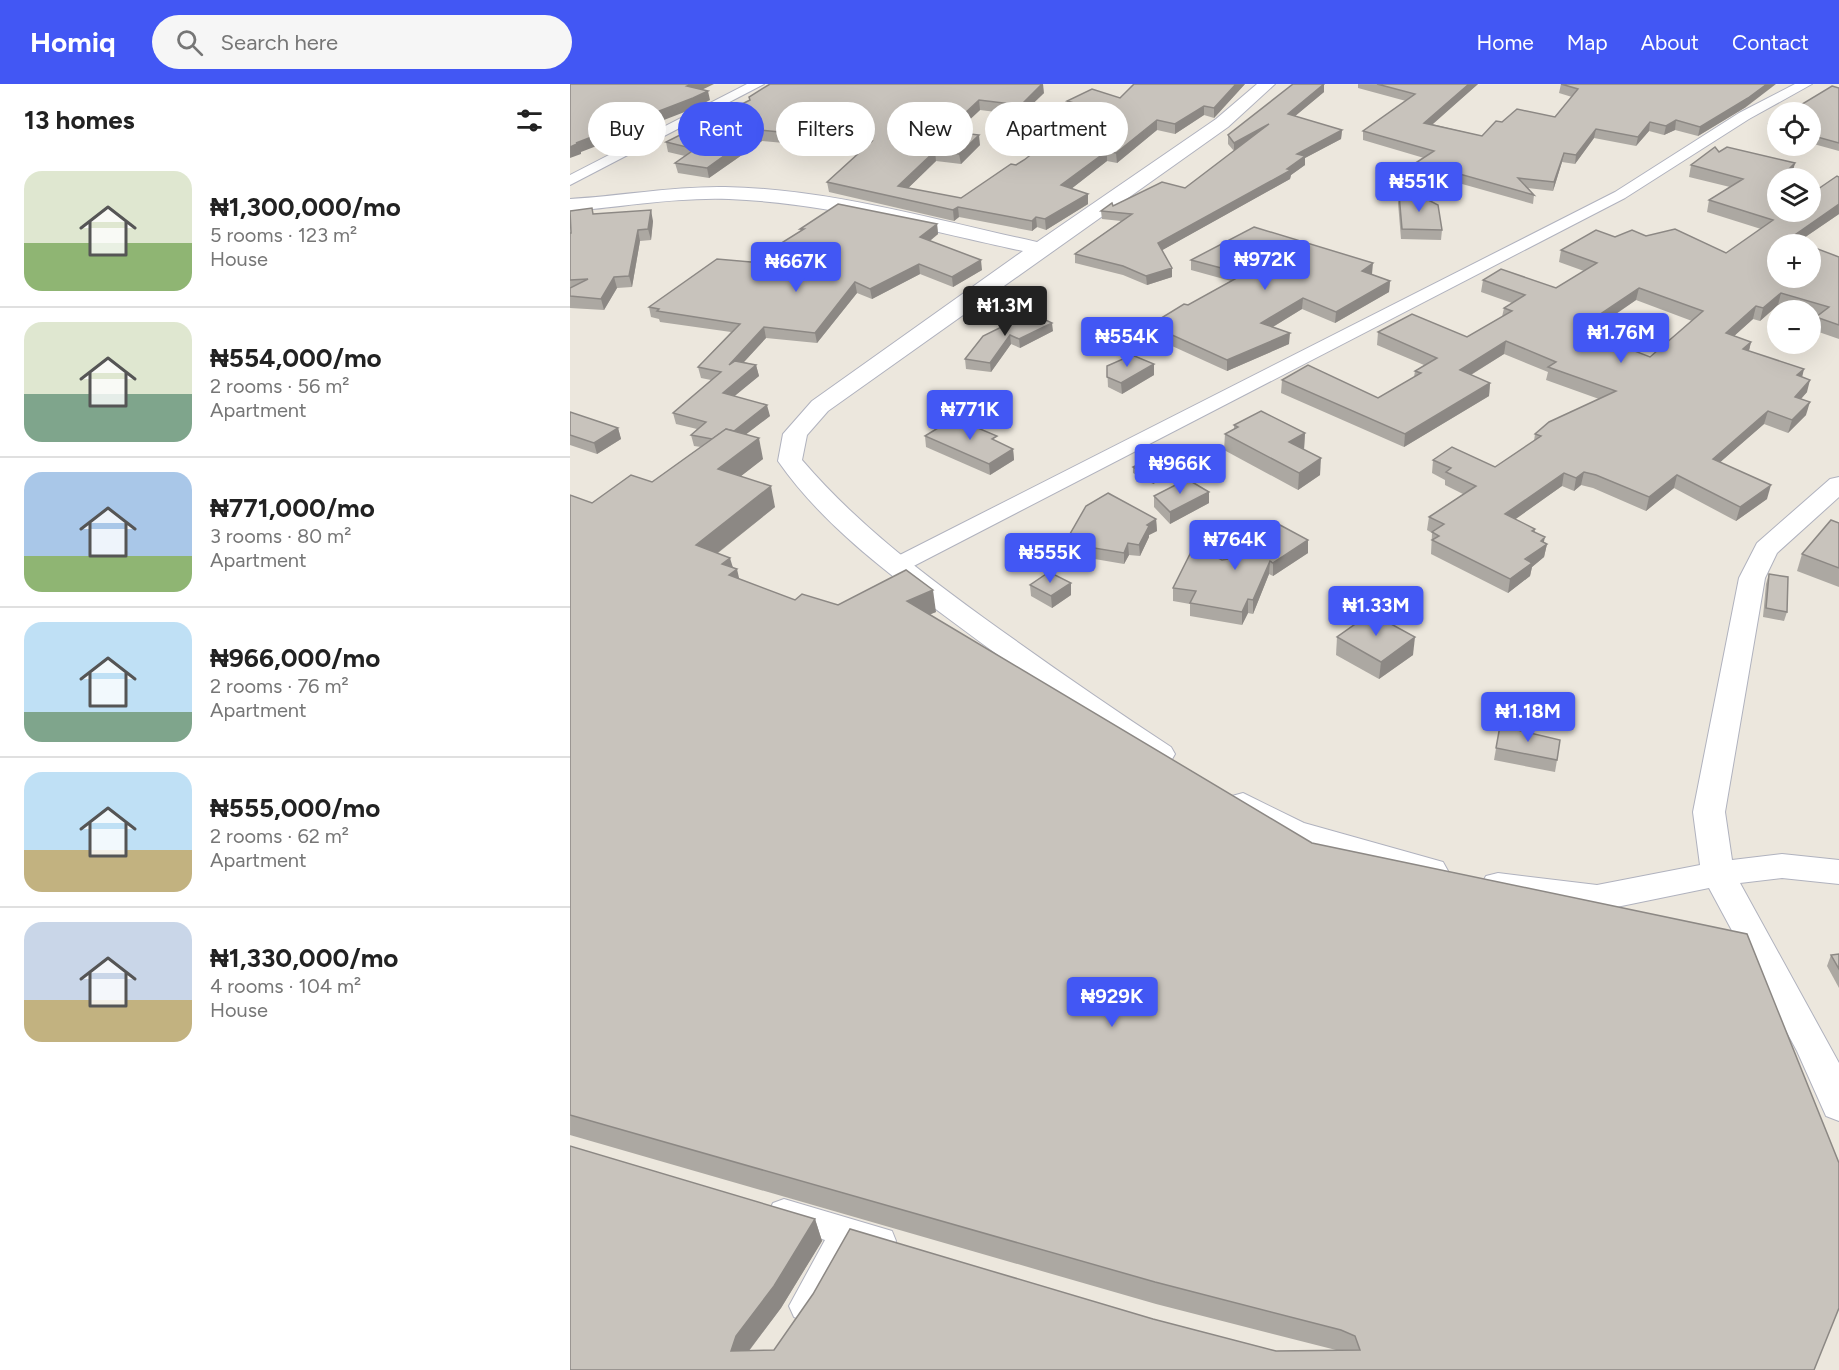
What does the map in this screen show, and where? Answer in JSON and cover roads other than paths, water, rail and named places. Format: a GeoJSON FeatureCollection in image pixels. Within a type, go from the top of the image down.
{"type":"FeatureCollection","features":[{"type":"Feature","properties":{"kind":"street"},"geometry":{"type":"LineString","coordinates":[[570,181],[757,84]]}},
{"type":"Feature","properties":{"kind":"street"},"geometry":{"type":"LineString","coordinates":[[1178,766],[1080,702],[896,566],[814,491],[790,461],[795,434],[820,406],[1222,123],[1267,84]]}},
{"type":"Feature","properties":{"kind":"street"},"geometry":{"type":"LineString","coordinates":[[896,566],[1620,195],[1744,116],[1804,84]]}},
{"type":"Feature","properties":{"kind":"street"},"geometry":{"type":"LineString","coordinates":[[573,206],[658,195],[747,194],[816,202],[1040,249]]}},
{"type":"Feature","properties":{"kind":"street"},"geometry":{"type":"LineString","coordinates":[[1839,484],[1766,549],[1752,579],[1709,812],[1718,874],[1814,1048],[1839,1105]]}},
{"type":"Feature","properties":{"kind":"street"},"geometry":{"type":"LineString","coordinates":[[1217,790],[1293,831],[1465,881],[1597,898],[1718,874],[1782,866],[1839,872]]}},
{"type":"Feature","properties":{"kind":"street"},"geometry":{"type":"LineString","coordinates":[[759,1205],[904,1248]]}},
{"type":"Feature","properties":{"kind":"street"},"geometry":{"type":"LineString","coordinates":[[789,1331],[813,1295],[847,1232]]}}]}
